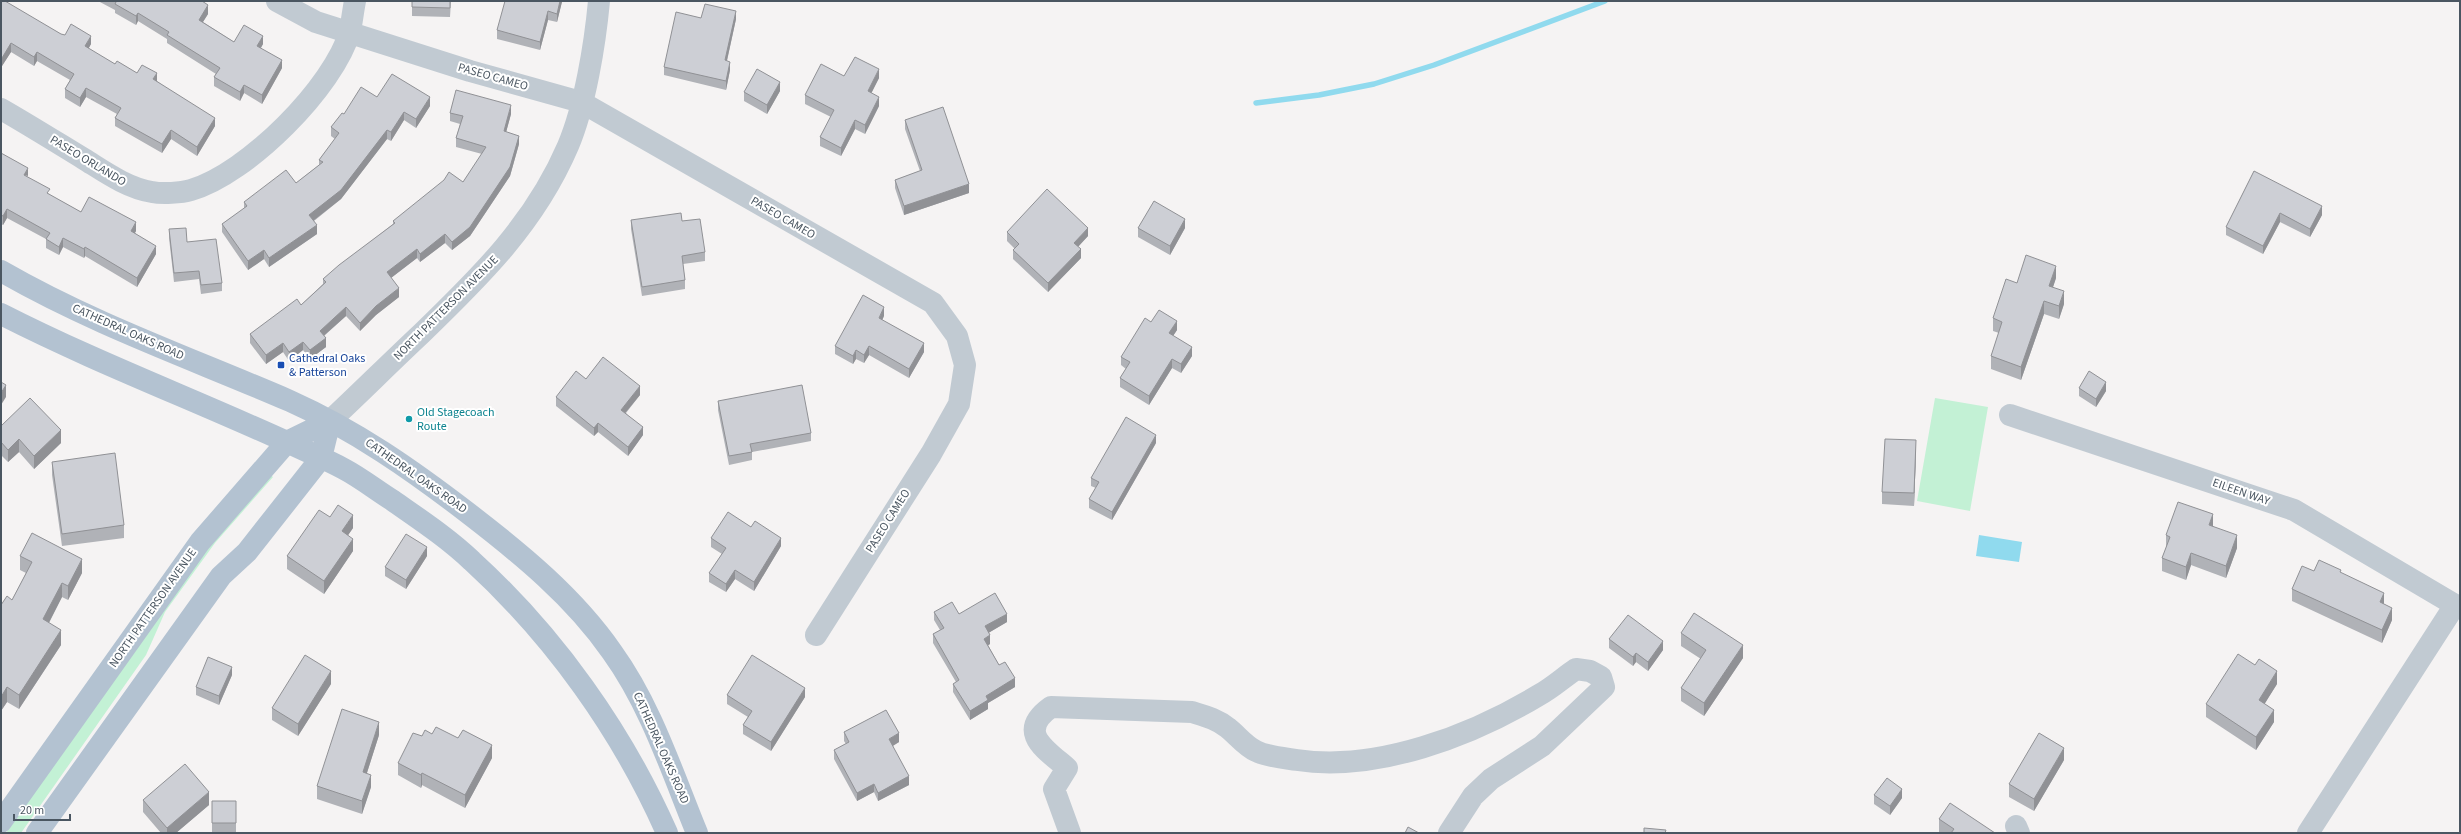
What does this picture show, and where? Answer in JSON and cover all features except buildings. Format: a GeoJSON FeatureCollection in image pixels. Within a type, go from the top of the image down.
{"type":"FeatureCollection","features":[{"type":"Feature","properties":{"kind":"main road","name":"CATHEDRAL OAKS ROAD"},"geometry":{"type":"LineString","coordinates":[[1,271],[31,288],[107,325],[292,402],[374,444],[452,500],[502,539],[550,582],[580,613],[612,651],[634,687],[656,732],[697,833]]}},
{"type":"Feature","properties":{"kind":"main road"},"geometry":{"type":"LineString","coordinates":[[1,314],[41,334],[287,442],[346,470],[427,524],[471,560],[513,601],[561,656],[598,708],[628,755],[667,833]]}},
{"type":"Feature","properties":{"kind":"main road","name":"NORTH PATTERSON AVENUE"},"geometry":{"type":"LineString","coordinates":[[1,822],[200,542],[287,442],[330,421]]}},
{"type":"Feature","properties":{"kind":"main road"},"geometry":{"type":"LineString","coordinates":[[37,833],[220,576],[247,552],[321,458],[330,421]]}},
{"type":"Feature","properties":{"kind":"street","name":"PASEO CAMEO"},"geometry":{"type":"LineString","coordinates":[[277,1],[316,22],[470,71],[581,102],[933,304],[957,336],[965,365],[959,404],[931,454],[816,635]]}},
{"type":"Feature","properties":{"kind":"street","name":"PASEO ORLANDO"},"geometry":{"type":"LineString","coordinates":[[1,108],[127,185],[152,192],[190,190],[224,175],[248,158],[279,131],[315,94],[330,72],[350,32],[355,1]]}},
{"type":"Feature","properties":{"kind":"street","name":"NORTH PATTERSON AVENUE"},"geometry":{"type":"LineString","coordinates":[[330,421],[485,272],[519,232],[568,145],[581,102],[596,27],[599,1]]}},
{"type":"Feature","properties":{"kind":"street","name":"EILEEN WAY"},"geometry":{"type":"LineString","coordinates":[[2010,415],[2294,510],[2456,605],[2308,833]]}},
{"type":"Feature","properties":{"kind":"street"},"geometry":{"type":"LineString","coordinates":[[1070,833],[1054,789],[1067,768],[1037,742],[1034,730],[1037,720],[1051,707],[1192,712],[1214,718],[1256,751],[1279,758],[1319,763],[1351,762],[1386,756],[1438,742],[1482,725],[1540,695],[1576,669],[1590,671],[1602,677],[1604,688],[1542,746],[1491,779],[1473,796],[1450,833]]}},
{"type":"Feature","properties":{"kind":"green space"},"geometry":{"type":"Polygon","coordinates":[[[1935,398],[1988,407],[1970,511],[1917,501],[1935,398]]]}},
{"type":"Feature","properties":{"kind":"green space"},"geometry":{"type":"Polygon","coordinates":[[[269,474],[273,477],[215,543],[165,612],[146,655],[21,833],[6,833],[178,586],[269,474]]]}},
{"type":"Feature","properties":{"kind":"water"},"geometry":{"type":"Polygon","coordinates":[[[1979,535],[2022,542],[2019,562],[1976,556],[1979,535]]]}},
{"type":"Feature","properties":{"kind":"waterway"},"geometry":{"type":"LineString","coordinates":[[1256,103],[1319,95],[1374,84],[1434,65],[1605,1]]}},
{"type":"Feature","properties":{"kind":"place","name":"Cathedral Oaks & Patterson"},"geometry":{"type":"Point","coordinates":[281,365]}},
{"type":"Feature","properties":{"kind":"place","name":"Old Stagecoach Route"},"geometry":{"type":"Point","coordinates":[409,419]}}]}
